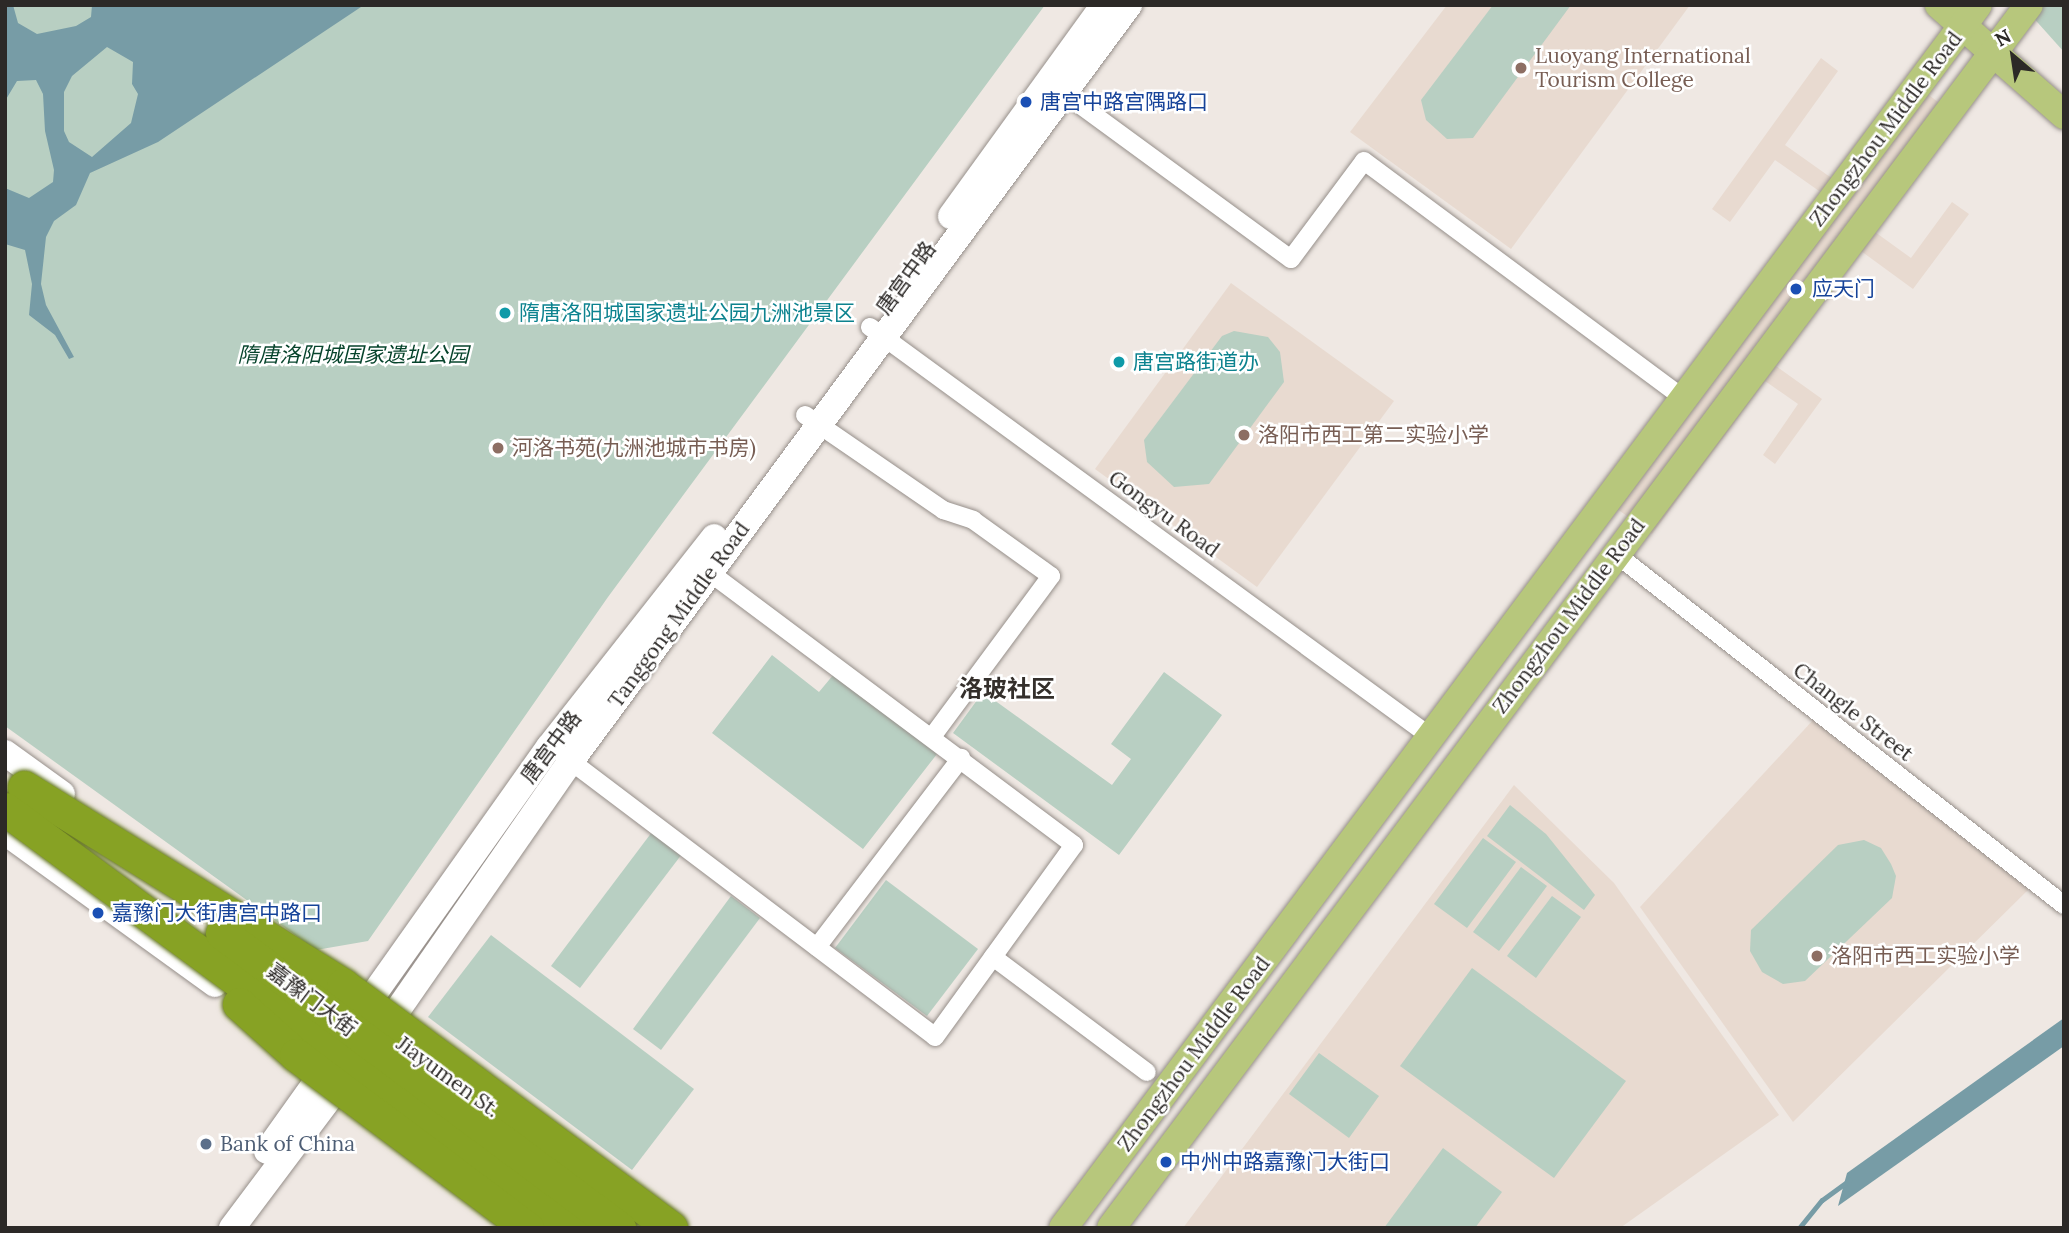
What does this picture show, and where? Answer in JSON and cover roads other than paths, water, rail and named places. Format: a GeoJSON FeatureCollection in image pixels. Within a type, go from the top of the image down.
{"type":"FeatureCollection","features":[{"type":"Feature","properties":{"kind":"highway","name":"嘉豫门大街"},"geometry":{"type":"LineString","coordinates":[[12,790],[83,865],[573,1228]]}},
{"type":"Feature","properties":{"kind":"highway","name":"嘉豫门大街"},"geometry":{"type":"LineString","coordinates":[[12,790],[619,1228]]}},
{"type":"Feature","properties":{"kind":"highway"},"geometry":{"type":"LineString","coordinates":[[12,790],[343,985],[671,1228]]}},
{"type":"Feature","properties":{"kind":"highway"},"geometry":{"type":"LineString","coordinates":[[83,865],[296,1055],[527,1228]]}},
{"type":"Feature","properties":{"kind":"main road","name":"唐宫中路"},"geometry":{"type":"LineString","coordinates":[[877,333],[1104,5]]}},
{"type":"Feature","properties":{"kind":"main road","name":"Tanggong Middle Road"},"geometry":{"type":"LineString","coordinates":[[232,1228],[335,1073],[384,1030],[560,754],[877,333],[1129,5]]}},
{"type":"Feature","properties":{"kind":"main road"},"geometry":{"type":"LineString","coordinates":[[1939,5],[1971,14],[1994,50],[2064,115]]}},
{"type":"Feature","properties":{"kind":"main road","name":"Zhongzhou Middle Road"},"geometry":{"type":"LineString","coordinates":[[1111,1228],[1994,50],[2016,10]]}},
{"type":"Feature","properties":{"kind":"main road","name":"Zhongzhou Middle Road"},"geometry":{"type":"LineString","coordinates":[[1063,1228],[1971,14]]}},
{"type":"Feature","properties":{"kind":"main road","name":"Jiayumen St."},"geometry":{"type":"LineString","coordinates":[[5,753],[653,1228]]}},
{"type":"Feature","properties":{"kind":"main road","name":"唐宫中路"},"geometry":{"type":"LineString","coordinates":[[211,1228],[335,1073],[360,1013],[560,754]]}},
{"type":"Feature","properties":{"kind":"main road"},"geometry":{"type":"LineString","coordinates":[[5,832],[550,1228]]}},
{"type":"Feature","properties":{"kind":"street"},"geometry":{"type":"LineString","coordinates":[[1064,93],[1291,260],[1364,160],[1685,399]]}},
{"type":"Feature","properties":{"kind":"street","name":"Gongyu Road"},"geometry":{"type":"LineString","coordinates":[[877,333],[1431,737]]}},
{"type":"Feature","properties":{"kind":"street"},"geometry":{"type":"LineString","coordinates":[[812,420],[943,510],[973,520],[1051,576],[932,737]]}},
{"type":"Feature","properties":{"kind":"street","name":"Changle Street"},"geometry":{"type":"LineString","coordinates":[[1616,554],[2064,905]]}},
{"type":"Feature","properties":{"kind":"street"},"geometry":{"type":"LineString","coordinates":[[560,754],[935,1037],[1074,845],[703,567]]}},
{"type":"Feature","properties":{"kind":"street"},"geometry":{"type":"LineString","coordinates":[[817,947],[961,758]]}},
{"type":"Feature","properties":{"kind":"street"},"geometry":{"type":"LineString","coordinates":[[993,957],[1147,1072]]}},
{"type":"Feature","properties":{"kind":"water"},"geometry":{"type":"Polygon","coordinates":[[[5,5],[13,5],[18,23],[37,34],[76,26],[91,17],[92,5],[364,5],[158,142],[90,173],[76,205],[54,221],[46,237],[41,284],[46,305],[74,357],[69,359],[55,335],[29,315],[32,284],[25,250],[5,244],[5,188],[29,198],[53,182],[54,170],[45,131],[43,94],[36,80],[17,81],[5,101],[5,5]],[[107,47],[72,76],[64,92],[64,131],[69,142],[92,157],[131,123],[138,94],[132,84],[133,62],[107,47]]]}},
{"type":"Feature","properties":{"kind":"water"},"geometry":{"type":"Polygon","coordinates":[[[2064,1018],[2064,1046],[1838,1206],[1847,1173],[2064,1018]]]}},
{"type":"Feature","properties":{"kind":"waterway"},"geometry":{"type":"LineString","coordinates":[[1799,1228],[1822,1200],[1850,1180]]}},
{"type":"Feature","properties":{"kind":"place","name":"Luoyang International Tourism College"},"geometry":{"type":"Point","coordinates":[1521,68]}},
{"type":"Feature","properties":{"kind":"place","name":"唐宫中路宫隅路口"},"geometry":{"type":"Point","coordinates":[1026,102]}},
{"type":"Feature","properties":{"kind":"place","name":"应天门"},"geometry":{"type":"Point","coordinates":[1796,289]}},
{"type":"Feature","properties":{"kind":"place","name":"隋唐洛阳城国家遗址公园九洲池景区"},"geometry":{"type":"Point","coordinates":[505,313]}},
{"type":"Feature","properties":{"kind":"place","name":"唐宫路街道办"},"geometry":{"type":"Point","coordinates":[1119,362]}},
{"type":"Feature","properties":{"kind":"place","name":"洛阳市西工第二实验小学"},"geometry":{"type":"Point","coordinates":[1244,435]}},
{"type":"Feature","properties":{"kind":"place","name":"河洛书苑(九洲池城市书房)"},"geometry":{"type":"Point","coordinates":[498,448]}},
{"type":"Feature","properties":{"kind":"place","name":"嘉豫门大街唐宫中路口"},"geometry":{"type":"Point","coordinates":[98,913]}},
{"type":"Feature","properties":{"kind":"place","name":"洛阳市西工实验小学"},"geometry":{"type":"Point","coordinates":[1817,956]}},
{"type":"Feature","properties":{"kind":"place","name":"Bank of China"},"geometry":{"type":"Point","coordinates":[206,1144]}},
{"type":"Feature","properties":{"kind":"place","name":"中州中路嘉豫门大街口"},"geometry":{"type":"Point","coordinates":[1166,1162]}},
{"type":"Feature","properties":{"kind":"district","name":"洛玻社区"},"geometry":{"type":"Point","coordinates":[1007,689]}},
{"type":"Feature","properties":{"kind":"park label","name":"隋唐洛阳城国家遗址公园"},"geometry":{"type":"Point","coordinates":[353,355]}}]}
